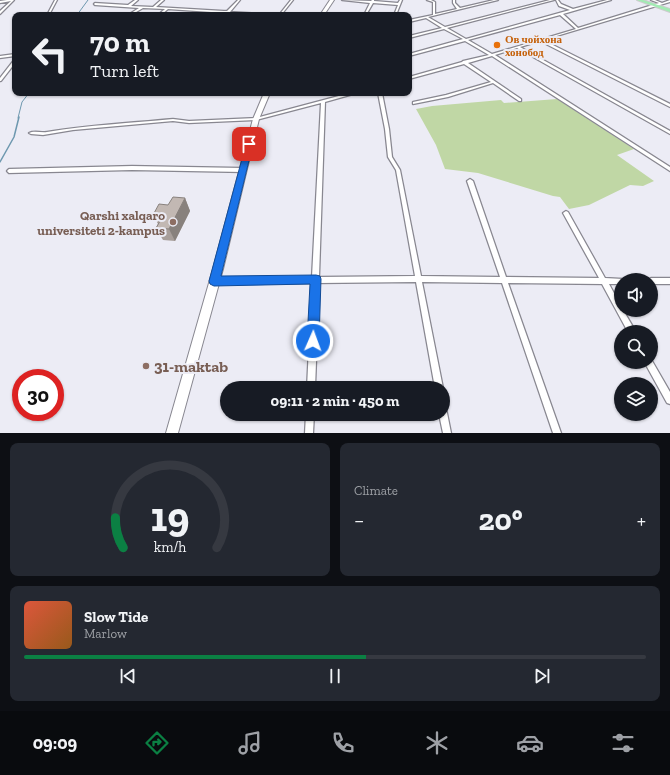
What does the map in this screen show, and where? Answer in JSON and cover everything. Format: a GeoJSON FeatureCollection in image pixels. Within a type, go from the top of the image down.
{"type":"FeatureCollection","features":[{"type":"Feature","properties":{"kind":"highway"},"geometry":{"type":"LineString","coordinates":[[639,0],[658,5]]}},
{"type":"Feature","properties":{"kind":"highway"},"geometry":{"type":"LineString","coordinates":[[643,0],[670,10]]}},
{"type":"Feature","properties":{"kind":"main road"},"geometry":{"type":"LineString","coordinates":[[324,12],[332,0]]}},
{"type":"Feature","properties":{"kind":"main road"},"geometry":{"type":"LineString","coordinates":[[172,433],[214,281],[256,119],[266,96]]}},
{"type":"Feature","properties":{"kind":"street"},"geometry":{"type":"LineString","coordinates":[[0,2],[12,0]]}},
{"type":"Feature","properties":{"kind":"street"},"geometry":{"type":"LineString","coordinates":[[0,13],[12,0]]}},
{"type":"Feature","properties":{"kind":"street"},"geometry":{"type":"LineString","coordinates":[[50,12],[56,0]]}},
{"type":"Feature","properties":{"kind":"street"},"geometry":{"type":"LineString","coordinates":[[129,6],[137,0]]}},
{"type":"Feature","properties":{"kind":"street"},"geometry":{"type":"LineString","coordinates":[[154,7],[163,0]]}},
{"type":"Feature","properties":{"kind":"street"},"geometry":{"type":"LineString","coordinates":[[95,4],[228,12],[239,0]]}},
{"type":"Feature","properties":{"kind":"street"},"geometry":{"type":"LineString","coordinates":[[282,12],[292,0]]}},
{"type":"Feature","properties":{"kind":"street"},"geometry":{"type":"LineString","coordinates":[[343,0],[399,4]]}},
{"type":"Feature","properties":{"kind":"street"},"geometry":{"type":"LineString","coordinates":[[396,12],[401,0]]}},
{"type":"Feature","properties":{"kind":"street"},"geometry":{"type":"LineString","coordinates":[[428,0],[434,2],[434,15]]}},
{"type":"Feature","properties":{"kind":"street"},"geometry":{"type":"LineString","coordinates":[[454,0],[454,4],[459,9]]}},
{"type":"Feature","properties":{"kind":"street"},"geometry":{"type":"LineString","coordinates":[[412,20],[497,0]]}},
{"type":"Feature","properties":{"kind":"street"},"geometry":{"type":"LineString","coordinates":[[412,36],[553,0]]}},
{"type":"Feature","properties":{"kind":"street"},"geometry":{"type":"LineString","coordinates":[[557,0],[560,5],[572,10]]}},
{"type":"Feature","properties":{"kind":"street"},"geometry":{"type":"LineString","coordinates":[[412,54],[610,0]]}},
{"type":"Feature","properties":{"kind":"street"},"geometry":{"type":"LineString","coordinates":[[652,0],[658,5]]}},
{"type":"Feature","properties":{"kind":"street"},"geometry":{"type":"LineString","coordinates":[[366,12],[372,1]]}},
{"type":"Feature","properties":{"kind":"street"},"geometry":{"type":"LineString","coordinates":[[412,77],[492,55],[670,1]]}},
{"type":"Feature","properties":{"kind":"street"},"geometry":{"type":"LineString","coordinates":[[133,12],[142,6]]}},
{"type":"Feature","properties":{"kind":"street"},"geometry":{"type":"LineString","coordinates":[[163,12],[168,8]]}},
{"type":"Feature","properties":{"kind":"street"},"geometry":{"type":"LineString","coordinates":[[561,14],[578,28]]}},
{"type":"Feature","properties":{"kind":"street"},"geometry":{"type":"LineString","coordinates":[[426,17],[492,55],[670,169]]}},
{"type":"Feature","properties":{"kind":"street"},"geometry":{"type":"LineString","coordinates":[[540,40],[670,106]]}},
{"type":"Feature","properties":{"kind":"street"},"geometry":{"type":"LineString","coordinates":[[517,47],[670,133]]}},
{"type":"Feature","properties":{"kind":"street"},"geometry":{"type":"LineString","coordinates":[[0,57],[12,55]]}},
{"type":"Feature","properties":{"kind":"street"},"geometry":{"type":"LineString","coordinates":[[464,62],[520,100]]}},
{"type":"Feature","properties":{"kind":"street"},"geometry":{"type":"LineString","coordinates":[[0,80],[12,65]]}},
{"type":"Feature","properties":{"kind":"street"},"geometry":{"type":"LineString","coordinates":[[414,103],[447,96],[494,82]]}},
{"type":"Feature","properties":{"kind":"street"},"geometry":{"type":"LineString","coordinates":[[32,133],[43,134],[73,129],[173,120],[189,122],[256,119],[344,96]]}},
{"type":"Feature","properties":{"kind":"street"},"geometry":{"type":"LineString","coordinates":[[381,96],[387,129],[390,157],[398,170],[438,381]]}},
{"type":"Feature","properties":{"kind":"street"},"geometry":{"type":"LineString","coordinates":[[311,381],[322,102]]}},
{"type":"Feature","properties":{"kind":"street"},"geometry":{"type":"LineString","coordinates":[[9,171],[132,168],[243,170]]}},
{"type":"Feature","properties":{"kind":"street"},"geometry":{"type":"LineString","coordinates":[[470,181],[557,433]]}},
{"type":"Feature","properties":{"kind":"street"},"geometry":{"type":"LineString","coordinates":[[566,213],[628,325]]}},
{"type":"Feature","properties":{"kind":"street"},"geometry":{"type":"LineString","coordinates":[[214,281],[316,279],[614,281]]}},
{"type":"Feature","properties":{"kind":"street"},"geometry":{"type":"LineString","coordinates":[[658,281],[670,281]]}},
{"type":"Feature","properties":{"kind":"street"},"geometry":{"type":"LineString","coordinates":[[653,369],[670,400]]}},
{"type":"Feature","properties":{"kind":"street"},"geometry":{"type":"LineString","coordinates":[[309,433],[310,421]]}},
{"type":"Feature","properties":{"kind":"street"},"geometry":{"type":"LineString","coordinates":[[444,421],[446,433]]}},
{"type":"Feature","properties":{"kind":"green space"},"geometry":{"type":"Polygon","coordinates":[[[557,99],[634,149],[617,155],[654,181],[643,186],[630,185],[589,205],[569,209],[560,197],[478,173],[445,169],[436,145],[416,109],[432,106],[501,100],[504,103],[557,99]]]}},
{"type":"Feature","properties":{"kind":"building"},"geometry":{"type":"Polygon","coordinates":[[[173,197],[185,198],[169,229],[156,228],[163,216],[153,215],[159,204],[168,205],[173,197]]]}},
{"type":"Feature","properties":{"kind":"waterway"},"geometry":{"type":"LineString","coordinates":[[79,12],[88,0]]}},
{"type":"Feature","properties":{"kind":"waterway"},"geometry":{"type":"LineString","coordinates":[[18,118],[22,102],[27,96]]}},
{"type":"Feature","properties":{"kind":"waterway"},"geometry":{"type":"LineString","coordinates":[[0,162],[14,137],[19,117]]}},
{"type":"Feature","properties":{"kind":"place","name":"Ов чойхона хонобод"},"geometry":{"type":"Point","coordinates":[497,45]}},
{"type":"Feature","properties":{"kind":"place","name":"Qarshi xalqaro universiteti 2-kampus"},"geometry":{"type":"Point","coordinates":[173,222]}},
{"type":"Feature","properties":{"kind":"place","name":"31-maktab"},"geometry":{"type":"Point","coordinates":[146,366]}},
{"type":"Feature","properties":{"kind":"route"},"geometry":{"type":"LineString","coordinates":[[249,144],[214,281],[316,279],[313,341]]}}]}
